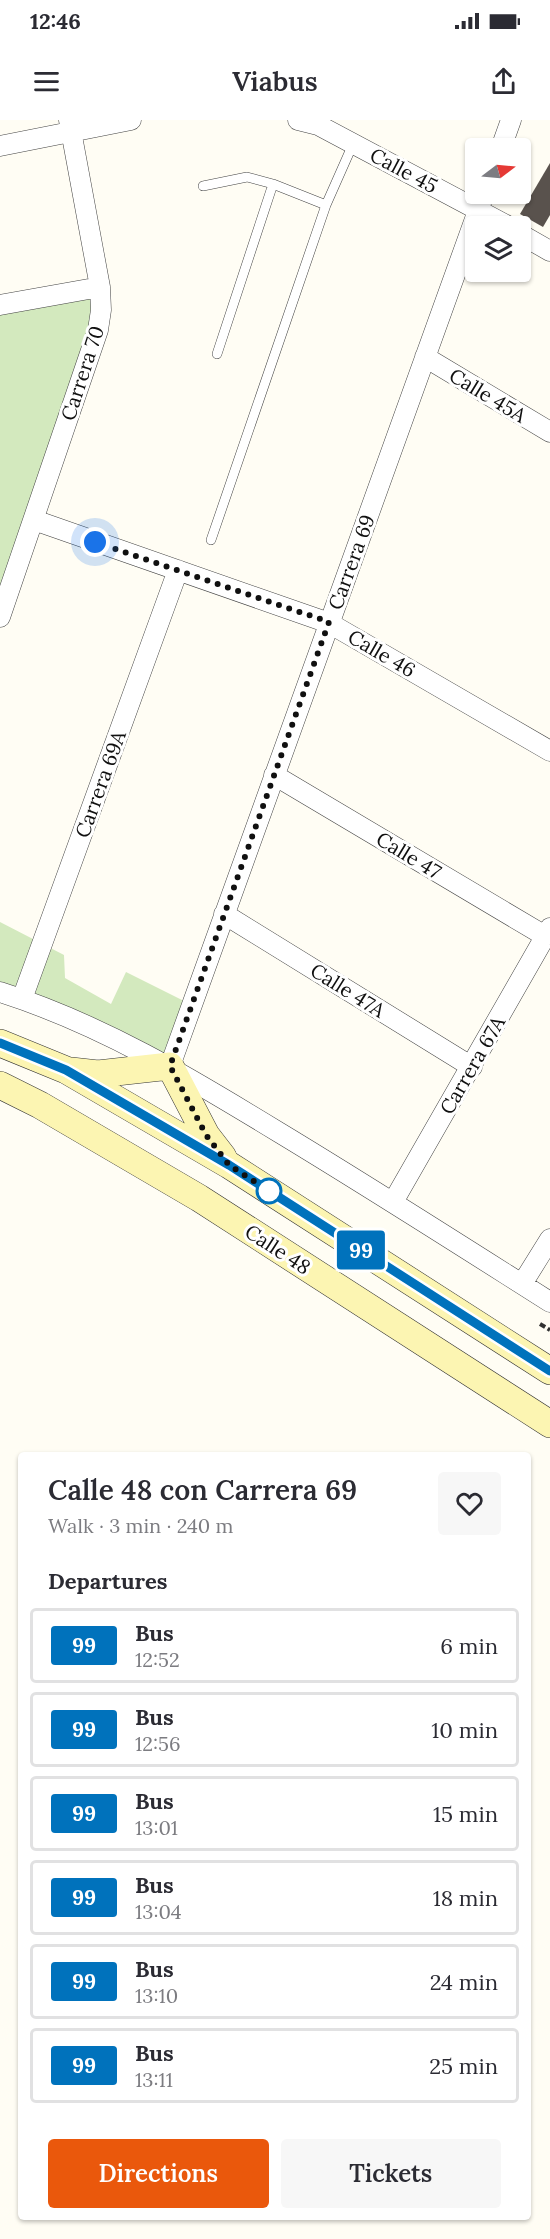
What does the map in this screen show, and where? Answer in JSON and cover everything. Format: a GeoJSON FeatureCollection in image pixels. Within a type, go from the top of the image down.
{"type":"FeatureCollection","features":[{"type":"Feature","properties":{"kind":"main road"},"geometry":{"type":"LineString","coordinates":[[0,1043],[66,1070],[229,1165],[550,1371]]}},
{"type":"Feature","properties":{"kind":"main road"},"geometry":{"type":"LineString","coordinates":[[66,1070],[98,1074],[170,1066],[206,1135],[229,1165]]}},
{"type":"Feature","properties":{"kind":"main road","name":"Calle 48"},"geometry":{"type":"LineString","coordinates":[[0,1085],[40,1105],[199,1198],[550,1424]]}},
{"type":"Feature","properties":{"kind":"street"},"geometry":{"type":"LineString","coordinates":[[0,146],[70,126],[131,120]]}},
{"type":"Feature","properties":{"kind":"street","name":"Calle 45"},"geometry":{"type":"LineString","coordinates":[[298,120],[318,125],[353,144],[465,195]]}},
{"type":"Feature","properties":{"kind":"street"},"geometry":{"type":"LineString","coordinates":[[505,138],[511,120]]}},
{"type":"Feature","properties":{"kind":"street","name":"Carrera 70"},"geometry":{"type":"LineString","coordinates":[[0,617],[98,330],[101,310],[100,287],[70,126]]}},
{"type":"Feature","properties":{"kind":"street","name":"Carrera 69"},"geometry":{"type":"LineString","coordinates":[[170,1066],[480,204]]}},
{"type":"Feature","properties":{"kind":"street","name":"Calle 45"},"geometry":{"type":"LineString","coordinates":[[483,204],[497,216]]}},
{"type":"Feature","properties":{"kind":"street"},"geometry":{"type":"LineString","coordinates":[[531,240],[550,251]]}},
{"type":"Feature","properties":{"kind":"street"},"geometry":{"type":"LineString","coordinates":[[0,305],[100,287]]}},
{"type":"Feature","properties":{"kind":"street","name":"Calle 45A"},"geometry":{"type":"LineString","coordinates":[[425,357],[550,432]]}},
{"type":"Feature","properties":{"kind":"street","name":"Calle 46"},"geometry":{"type":"LineString","coordinates":[[34,520],[329,622],[550,751]]}},
{"type":"Feature","properties":{"kind":"street","name":"Carrera 69A"},"geometry":{"type":"LineString","coordinates":[[22,999],[178,570]]}},
{"type":"Feature","properties":{"kind":"street","name":"Calle 47"},"geometry":{"type":"LineString","coordinates":[[274,775],[548,932]]}},
{"type":"Feature","properties":{"kind":"street","name":"Calle 47A"},"geometry":{"type":"LineString","coordinates":[[224,914],[472,1066]]}},
{"type":"Feature","properties":{"kind":"street","name":"Carrera 67A"},"geometry":{"type":"LineString","coordinates":[[393,1202],[548,932]]}},
{"type":"Feature","properties":{"kind":"street"},"geometry":{"type":"LineString","coordinates":[[0,992],[97,1030],[170,1066],[393,1202],[550,1302]]}},
{"type":"Feature","properties":{"kind":"street"},"geometry":{"type":"LineString","coordinates":[[522,1284],[550,1239]]}},
{"type":"Feature","properties":{"kind":"lane"},"geometry":{"type":"LineString","coordinates":[[212,540],[326,206],[353,144]]}},
{"type":"Feature","properties":{"kind":"lane"},"geometry":{"type":"LineString","coordinates":[[203,186],[247,177],[273,184],[326,206]]}},
{"type":"Feature","properties":{"kind":"lane"},"geometry":{"type":"LineString","coordinates":[[217,354],[273,184]]}},
{"type":"Feature","properties":{"kind":"path"},"geometry":{"type":"LineString","coordinates":[[540,1323],[550,1330]]}},
{"type":"Feature","properties":{"kind":"green space"},"geometry":{"type":"Polygon","coordinates":[[[100,287],[101,310],[0,617],[0,305],[100,287]]]}},
{"type":"Feature","properties":{"kind":"green space"},"geometry":{"type":"Polygon","coordinates":[[[0,922],[64,955],[65,978],[111,1004],[126,972],[192,1005],[170,1066],[0,992],[0,922]]]}},
{"type":"Feature","properties":{"kind":"building"},"geometry":{"type":"Polygon","coordinates":[[[550,163],[550,215],[543,227],[531,220],[531,216],[520,214],[526,204],[531,204],[531,195],[550,163]]]}},
{"type":"Feature","properties":{"kind":"bus line","name":"99"},"geometry":{"type":"LineString","coordinates":[[0,1043],[66,1070],[229,1165],[550,1371]]}},
{"type":"Feature","properties":{"kind":"route"},"geometry":{"type":"LineString","coordinates":[[95,542],[329,622],[170,1066],[206,1135],[229,1165],[269,1191]]}}]}
